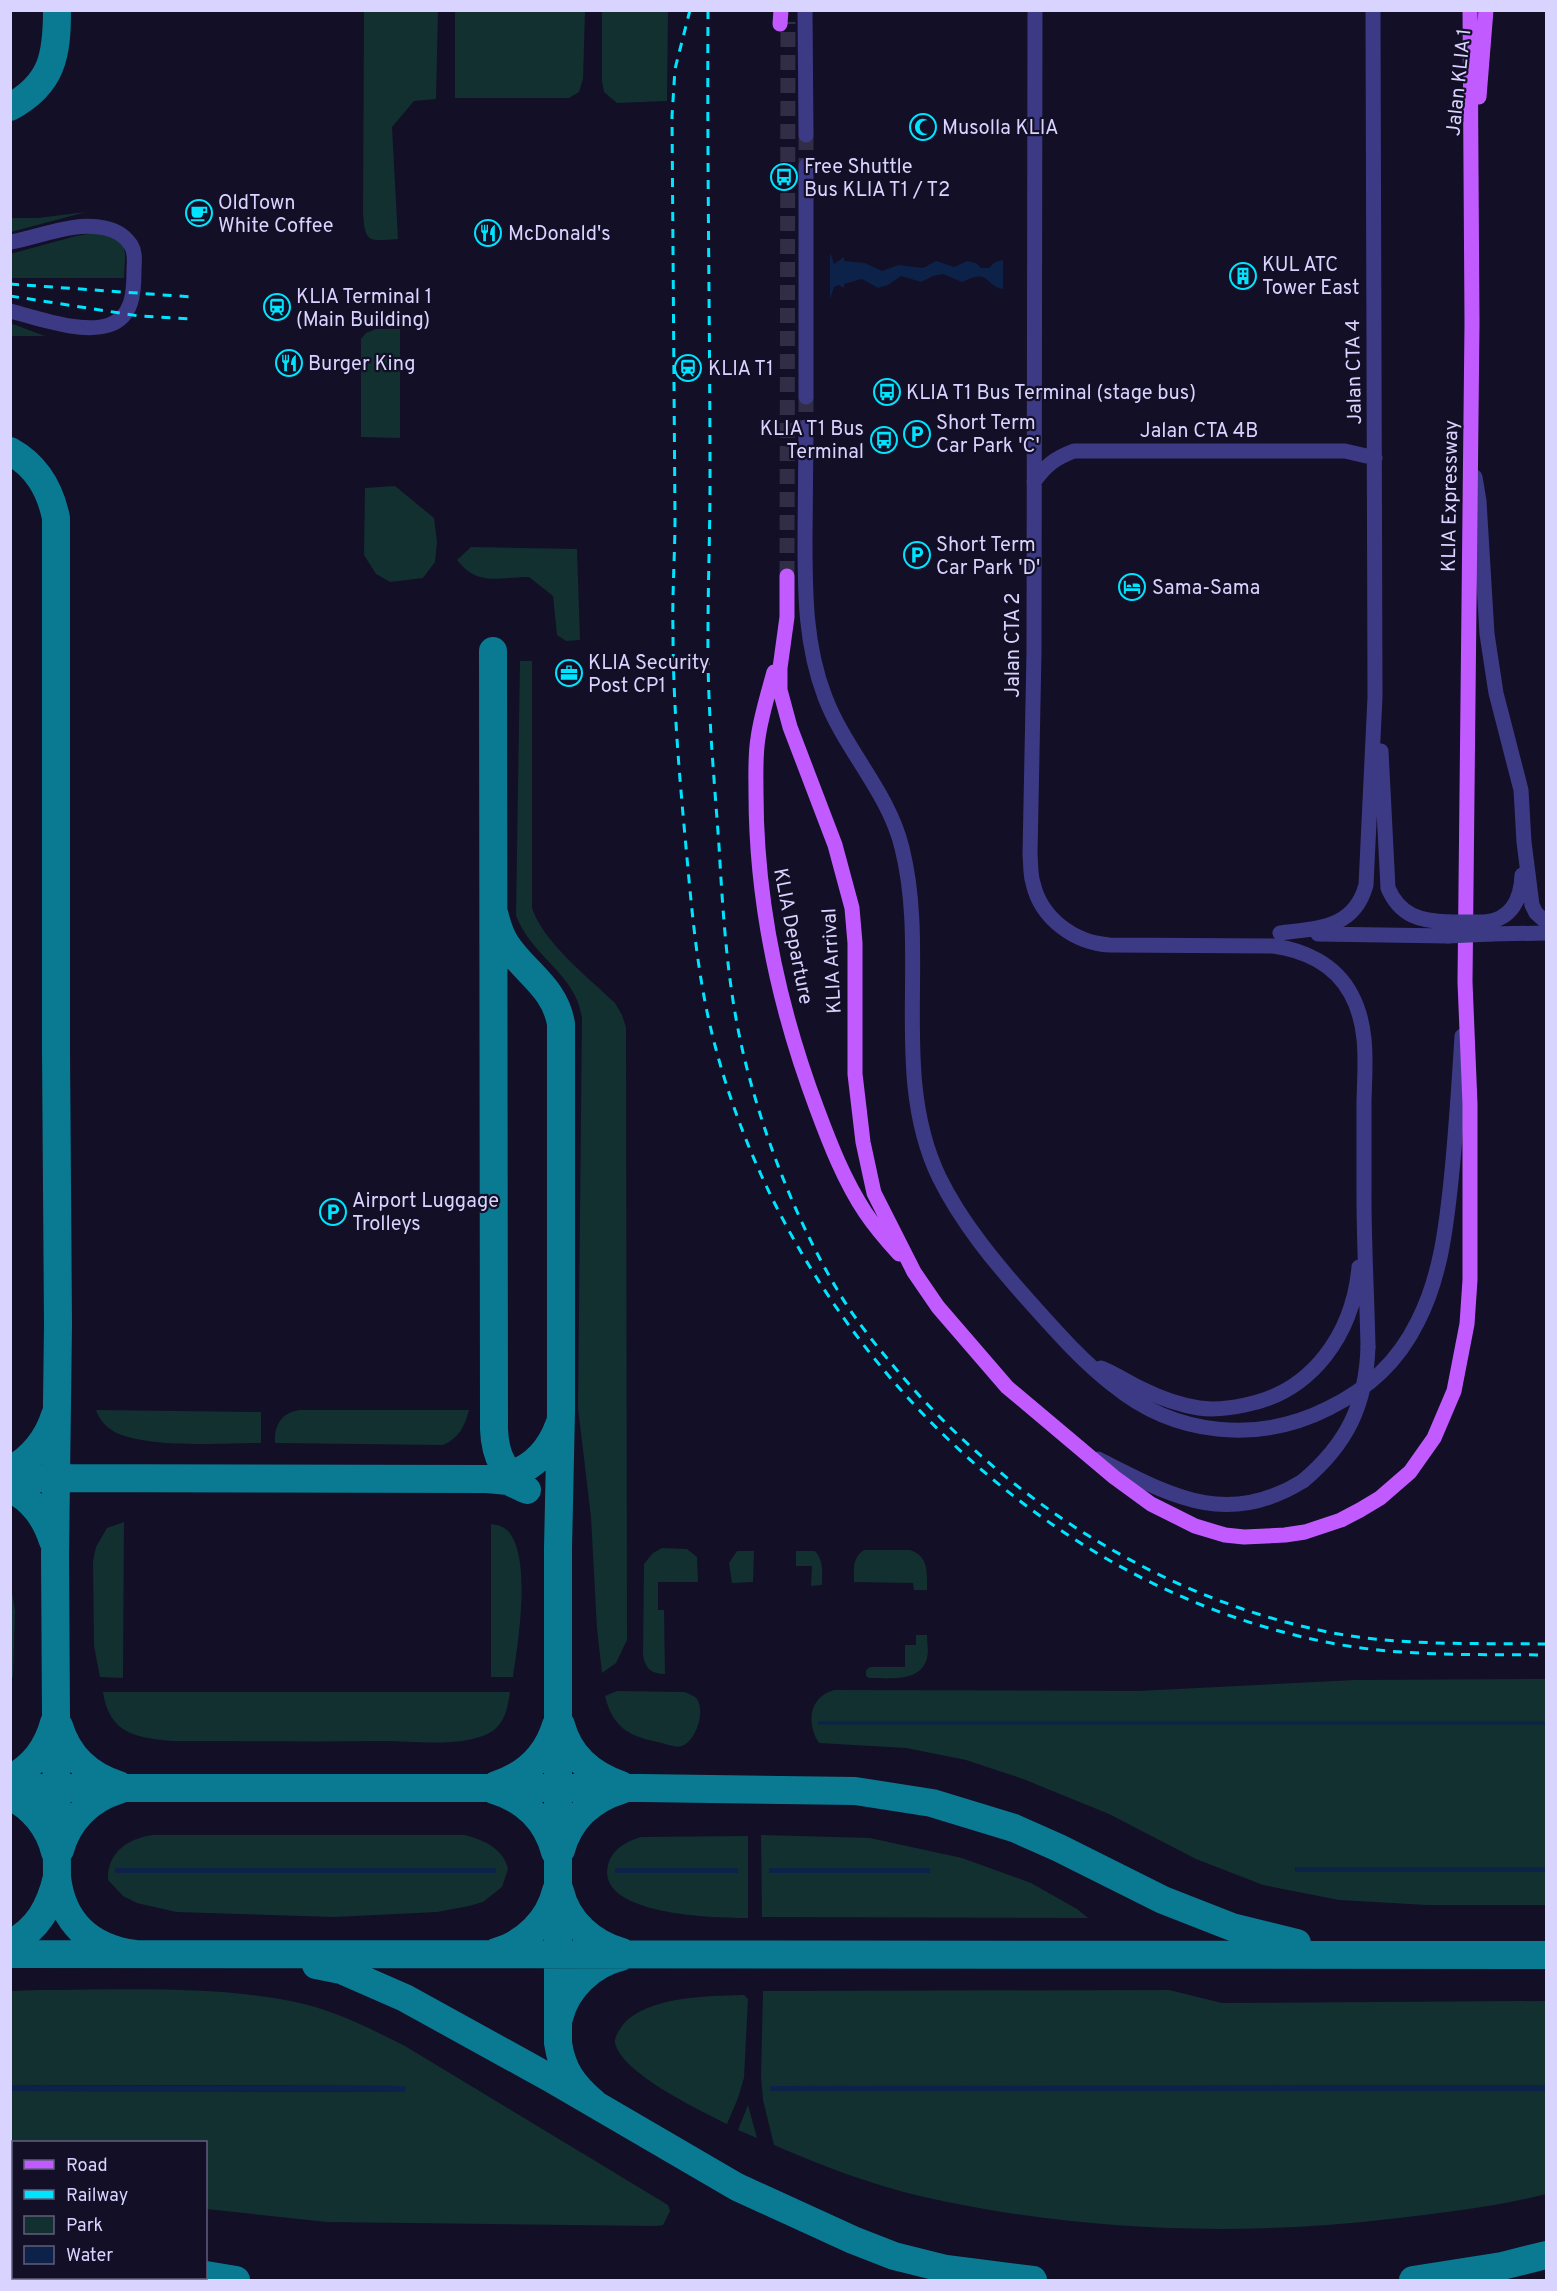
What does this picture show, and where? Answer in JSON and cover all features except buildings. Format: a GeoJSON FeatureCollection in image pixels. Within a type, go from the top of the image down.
{"type":"FeatureCollection","features":[{"type":"Feature","properties":{"kind":"main road","name":"KLIA Expressway"},"geometry":{"type":"LineString","coordinates":[[914,1272],[938,1307],[1007,1387],[1083,1452],[1132,1492],[1165,1512],[1225,1535],[1244,1537],[1285,1535],[1305,1532],[1341,1520],[1380,1498],[1410,1472],[1434,1438],[1446,1414],[1461,1360],[1467,1324],[1470,1280],[1470,1104],[1465,982],[1470,450],[1470,10]]}},
{"type":"Feature","properties":{"kind":"main road","name":"Jalan KLIA 1"},"geometry":{"type":"LineString","coordinates":[[1471,157],[1481,77],[1486,10]]}},
{"type":"Feature","properties":{"kind":"main road","name":"KLIA Departure"},"geometry":{"type":"LineString","coordinates":[[784,576],[776,668],[758,739],[756,836],[766,921],[789,1025],[811,1094],[843,1172],[864,1211],[914,1272]]}},
{"type":"Feature","properties":{"kind":"main road","name":"KLIA Arrival"},"geometry":{"type":"LineString","coordinates":[[784,576],[787,616],[780,668],[780,690],[790,727],[835,845],[852,908],[855,943],[855,1074],[862,1142],[874,1192],[914,1272]]}},
{"type":"Feature","properties":{"kind":"street"},"geometry":{"type":"LineString","coordinates":[[805,10],[806,135]]}},
{"type":"Feature","properties":{"kind":"street","name":"Jalan CTA 2"},"geometry":{"type":"LineString","coordinates":[[1035,10],[1030,855],[1033,884],[1038,897],[1059,925],[1068,932],[1092,942],[1110,945],[1220,946]]}},
{"type":"Feature","properties":{"kind":"street","name":"Jalan CTA 4"},"geometry":{"type":"LineString","coordinates":[[1373,10],[1375,697]]}},
{"type":"Feature","properties":{"kind":"street"},"geometry":{"type":"LineString","coordinates":[[806,166],[806,398]]}},
{"type":"Feature","properties":{"kind":"street"},"geometry":{"type":"LineString","coordinates":[[10,242],[57,231],[103,227],[125,238],[134,253],[134,297],[121,318],[109,325],[65,324],[10,311]]}},
{"type":"Feature","properties":{"kind":"street"},"geometry":{"type":"LineString","coordinates":[[806,427],[805,597],[808,635],[819,680],[836,723],[890,814],[902,849],[912,915],[915,1072],[919,1108],[929,1150],[940,1178],[955,1205],[995,1260],[1052,1327],[1114,1387],[1151,1409],[1187,1425],[1220,1431],[1260,1429],[1296,1422],[1350,1398],[1379,1375],[1407,1341],[1420,1319],[1440,1260],[1452,1168],[1465,982]]}},
{"type":"Feature","properties":{"kind":"street"},"geometry":{"type":"LineString","coordinates":[[1470,450],[1479,501],[1487,634],[1496,693],[1521,790],[1524,842],[1532,905],[1536,913],[1546,922]]}},
{"type":"Feature","properties":{"kind":"street","name":"Jalan CTA 4B"},"geometry":{"type":"LineString","coordinates":[[1034,482],[1044,467],[1057,457],[1074,451],[1345,451],[1375,458]]}},
{"type":"Feature","properties":{"kind":"street"},"geometry":{"type":"LineString","coordinates":[[1375,697],[1388,888],[1397,904],[1414,917],[1449,929]]}},
{"type":"Feature","properties":{"kind":"street"},"geometry":{"type":"LineString","coordinates":[[1220,946],[1334,924],[1352,912],[1363,895],[1366,885],[1375,697]]}},
{"type":"Feature","properties":{"kind":"street"},"geometry":{"type":"LineString","coordinates":[[1489,928],[1508,914],[1517,902],[1522,880],[1524,842]]}},
{"type":"Feature","properties":{"kind":"street"},"geometry":{"type":"LineString","coordinates":[[1280,933],[1489,928],[1546,933]]}},
{"type":"Feature","properties":{"kind":"street"},"geometry":{"type":"LineString","coordinates":[[1083,1452],[1171,1494],[1213,1505],[1227,1506],[1258,1502],[1289,1490],[1303,1481],[1328,1458],[1352,1423],[1365,1385],[1368,1347],[1364,1207],[1364,1042],[1361,1019],[1350,992],[1332,970],[1319,961],[1291,949],[1273,946],[1220,946]]}},
{"type":"Feature","properties":{"kind":"street"},"geometry":{"type":"LineString","coordinates":[[1090,1364],[1144,1390],[1202,1408],[1234,1407],[1256,1403],[1295,1384],[1309,1374],[1330,1352],[1347,1320],[1353,1304],[1358,1274],[1364,1207]]}},
{"type":"Feature","properties":{"kind":"green space"},"geometry":{"type":"Polygon","coordinates":[[[364,11],[438,11],[436,99],[414,101],[392,127],[398,239],[375,240],[367,235],[365,230],[363,213],[364,11]]]}},
{"type":"Feature","properties":{"kind":"green space"},"geometry":{"type":"Polygon","coordinates":[[[455,11],[585,11],[583,79],[579,92],[569,98],[455,98],[455,11]]]}},
{"type":"Feature","properties":{"kind":"green space"},"geometry":{"type":"Polygon","coordinates":[[[602,11],[668,11],[667,101],[617,103],[604,92],[602,11]]]}},
{"type":"Feature","properties":{"kind":"green space"},"geometry":{"type":"Polygon","coordinates":[[[86,212],[11,232],[11,218],[37,218],[86,212]]]}},
{"type":"Feature","properties":{"kind":"green space"},"geometry":{"type":"Polygon","coordinates":[[[99,232],[117,239],[124,247],[124,278],[11,278],[10,254],[99,232]]]}},
{"type":"Feature","properties":{"kind":"green space"},"geometry":{"type":"Polygon","coordinates":[[[10,323],[45,336],[11,336],[10,323]]]}},
{"type":"Feature","properties":{"kind":"green space"},"geometry":{"type":"Polygon","coordinates":[[[376,329],[400,329],[400,438],[361,437],[361,339],[366,333],[376,329]]]}},
{"type":"Feature","properties":{"kind":"green space"},"geometry":{"type":"Polygon","coordinates":[[[395,486],[434,518],[437,542],[435,562],[423,578],[390,582],[376,574],[364,555],[365,488],[395,486]]]}},
{"type":"Feature","properties":{"kind":"green space"},"geometry":{"type":"Polygon","coordinates":[[[471,547],[577,549],[580,640],[566,641],[557,635],[553,596],[529,577],[490,579],[473,574],[465,568],[457,560],[471,547]]]}},
{"type":"Feature","properties":{"kind":"green space"},"geometry":{"type":"Polygon","coordinates":[[[520,661],[532,661],[532,908],[546,934],[556,946],[615,1003],[626,1027],[627,1640],[616,1663],[602,1673],[597,1629],[591,1517],[578,1408],[582,1018],[578,1002],[571,989],[531,942],[516,915],[520,661]]]}},
{"type":"Feature","properties":{"kind":"green space"},"geometry":{"type":"Polygon","coordinates":[[[96,1410],[261,1412],[261,1443],[185,1444],[127,1437],[107,1427],[96,1410]]]}},
{"type":"Feature","properties":{"kind":"green space"},"geometry":{"type":"Polygon","coordinates":[[[299,1410],[469,1410],[461,1431],[443,1445],[275,1443],[277,1426],[280,1421],[288,1414],[299,1410]]]}},
{"type":"Feature","properties":{"kind":"green space"},"geometry":{"type":"Polygon","coordinates":[[[124,1522],[123,1678],[100,1677],[94,1646],[93,1561],[96,1547],[107,1528],[124,1522]]]}},
{"type":"Feature","properties":{"kind":"green space"},"geometry":{"type":"Polygon","coordinates":[[[491,1524],[508,1531],[515,1543],[520,1560],[521,1601],[513,1677],[491,1677],[491,1524]]]}},
{"type":"Feature","properties":{"kind":"green space"},"geometry":{"type":"Polygon","coordinates":[[[662,1548],[687,1549],[697,1557],[698,1582],[658,1582],[658,1610],[664,1610],[665,1674],[649,1669],[643,1655],[644,1564],[653,1553],[662,1548]]]}},
{"type":"Feature","properties":{"kind":"green space"},"geometry":{"type":"Polygon","coordinates":[[[864,1550],[910,1550],[921,1556],[926,1566],[927,1590],[914,1590],[913,1583],[854,1582],[856,1560],[864,1550]]]}},
{"type":"Feature","properties":{"kind":"green space"},"geometry":{"type":"Polygon","coordinates":[[[737,1551],[754,1551],[753,1582],[732,1583],[729,1563],[737,1551]]]}},
{"type":"Feature","properties":{"kind":"green space"},"geometry":{"type":"Polygon","coordinates":[[[796,1551],[815,1551],[821,1563],[822,1585],[811,1586],[812,1566],[796,1566],[796,1551]]]}},
{"type":"Feature","properties":{"kind":"green space"},"geometry":{"type":"Polygon","coordinates":[[[10,1580],[15,1611],[13,1677],[10,1677],[10,1580]]]}},
{"type":"Feature","properties":{"kind":"green space"},"geometry":{"type":"Polygon","coordinates":[[[916,1635],[927,1635],[928,1646],[924,1666],[918,1672],[894,1678],[866,1676],[866,1670],[870,1667],[905,1667],[905,1645],[916,1645],[916,1635]]]}},
{"type":"Feature","properties":{"kind":"green space"},"geometry":{"type":"Polygon","coordinates":[[[1546,1679],[1546,1867],[1295,1868],[1296,1872],[1546,1872],[1546,1905],[1427,1905],[1339,1900],[1263,1885],[1196,1859],[1109,1814],[1023,1779],[966,1760],[906,1748],[819,1743],[811,1719],[819,1698],[834,1690],[1138,1691],[1355,1680],[1546,1679]]]}},
{"type":"Feature","properties":{"kind":"green space"},"geometry":{"type":"Polygon","coordinates":[[[617,1691],[685,1692],[693,1696],[699,1704],[700,1717],[693,1737],[684,1745],[676,1747],[641,1738],[625,1730],[613,1716],[605,1696],[617,1691]]]}},
{"type":"Feature","properties":{"kind":"green space"},"geometry":{"type":"Polygon","coordinates":[[[103,1692],[510,1692],[503,1720],[496,1729],[480,1737],[467,1740],[438,1742],[173,1741],[148,1738],[127,1731],[118,1725],[106,1706],[103,1692]]]}},
{"type":"Feature","properties":{"kind":"green space"},"geometry":{"type":"Polygon","coordinates":[[[152,1835],[464,1835],[492,1846],[502,1856],[508,1869],[502,1887],[483,1902],[437,1912],[334,1917],[176,1912],[137,1903],[123,1896],[108,1880],[111,1862],[115,1855],[127,1844],[152,1835]],[[496,1869],[115,1873],[495,1873],[496,1869]]]}},
{"type":"Feature","properties":{"kind":"green space"},"geometry":{"type":"Polygon","coordinates":[[[761,1835],[870,1838],[962,1858],[1031,1883],[1077,1909],[1088,1918],[762,1917],[761,1835]],[[930,1868],[769,1869],[769,1873],[930,1873],[930,1868]]]}},
{"type":"Feature","properties":{"kind":"green space"},"geometry":{"type":"Polygon","coordinates":[[[748,1836],[748,1918],[687,1915],[662,1911],[620,1895],[609,1882],[610,1859],[621,1846],[641,1837],[748,1836]],[[737,1868],[615,1869],[615,1872],[737,1873],[737,1868]]]}},
{"type":"Feature","properties":{"kind":"green space"},"geometry":{"type":"Polygon","coordinates":[[[196,1990],[260,1996],[321,2009],[378,2032],[405,2046],[668,2205],[670,2211],[663,2225],[656,2226],[327,2222],[207,2209],[207,2141],[12,2141],[12,2163],[10,2162],[11,2091],[405,2092],[405,2086],[11,2085],[10,1991],[196,1990]]]}},
{"type":"Feature","properties":{"kind":"green space"},"geometry":{"type":"Polygon","coordinates":[[[1169,1990],[1222,2003],[1546,2001],[1546,2194],[1469,2209],[1332,2225],[1215,2229],[1097,2224],[981,2208],[924,2197],[885,2187],[774,2145],[763,2100],[761,2076],[763,1991],[1169,1990]]]}},
{"type":"Feature","properties":{"kind":"green space"},"geometry":{"type":"Polygon","coordinates":[[[744,1995],[748,1999],[744,2078],[727,2124],[682,2101],[648,2080],[622,2057],[615,2044],[620,2029],[630,2018],[643,2010],[659,2004],[695,1997],[744,1995]]]}},
{"type":"Feature","properties":{"kind":"green space"},"geometry":{"type":"Polygon","coordinates":[[[748,2105],[757,2138],[738,2130],[748,2105]]]}},
{"type":"Feature","properties":{"kind":"water"},"geometry":{"type":"Polygon","coordinates":[[[830,252],[834,264],[844,257],[844,261],[865,263],[882,271],[898,265],[923,268],[936,261],[954,267],[967,261],[976,263],[981,268],[989,268],[995,262],[1003,260],[1003,289],[978,276],[962,282],[943,274],[921,282],[901,276],[888,285],[878,288],[862,279],[844,284],[844,288],[839,285],[834,287],[830,299],[830,252]]]}},
{"type":"Feature","properties":{"kind":"water"},"geometry":{"type":"Polygon","coordinates":[[[1295,1867],[1546,1867],[1546,1872],[1296,1872],[1295,1867]]]}},
{"type":"Feature","properties":{"kind":"water"},"geometry":{"type":"Polygon","coordinates":[[[115,1868],[496,1868],[496,1873],[115,1873],[115,1868]]]}},
{"type":"Feature","properties":{"kind":"water"},"geometry":{"type":"Polygon","coordinates":[[[615,1868],[738,1868],[738,1873],[615,1873],[615,1868]]]}},
{"type":"Feature","properties":{"kind":"water"},"geometry":{"type":"Polygon","coordinates":[[[769,1868],[930,1868],[930,1873],[769,1873],[769,1868]]]}},
{"type":"Feature","properties":{"kind":"water"},"geometry":{"type":"Polygon","coordinates":[[[11,2085],[406,2086],[405,2092],[11,2091],[11,2085]]]}},
{"type":"Feature","properties":{"kind":"water"},"geometry":{"type":"Polygon","coordinates":[[[1546,2085],[1546,2091],[770,2091],[770,2086],[1546,2085]]]}},
{"type":"Feature","properties":{"kind":"waterway"},"geometry":{"type":"LineString","coordinates":[[819,1723],[1546,1723]]}},
{"type":"Feature","properties":{"kind":"taxiway"},"geometry":{"type":"LineString","coordinates":[[10,107],[35,88],[44,78],[50,66],[56,40],[57,10]]}},
{"type":"Feature","properties":{"kind":"taxiway"},"geometry":{"type":"LineString","coordinates":[[10,451],[28,464],[41,479],[50,497],[56,518],[57,1877],[65,1907],[81,1930],[105,1946],[135,1954]]}},
{"type":"Feature","properties":{"kind":"taxiway"},"geometry":{"type":"LineString","coordinates":[[493,651],[494,1429],[499,1457],[507,1471],[527,1490]]}},
{"type":"Feature","properties":{"kind":"taxiway"},"geometry":{"type":"LineString","coordinates":[[494,913],[498,929],[504,940],[513,954],[546,990],[558,1011],[561,1024],[558,2043],[562,2061],[570,2076],[580,2090],[594,2103]]}},
{"type":"Feature","properties":{"kind":"taxiway"},"geometry":{"type":"LineString","coordinates":[[10,1470],[38,1447],[55,1415]]}},
{"type":"Feature","properties":{"kind":"taxiway"},"geometry":{"type":"LineString","coordinates":[[495,1478],[517,1472],[535,1461],[549,1445],[559,1425]]}},
{"type":"Feature","properties":{"kind":"taxiway"},"geometry":{"type":"LineString","coordinates":[[10,1478],[487,1479],[508,1481],[525,1489]]}},
{"type":"Feature","properties":{"kind":"taxiway"},"geometry":{"type":"LineString","coordinates":[[10,1488],[37,1510],[53,1541]]}},
{"type":"Feature","properties":{"kind":"taxiway"},"geometry":{"type":"LineString","coordinates":[[10,1779],[38,1756],[54,1723]]}},
{"type":"Feature","properties":{"kind":"taxiway"},"geometry":{"type":"LineString","coordinates":[[496,1785],[526,1770],[541,1755],[556,1725]]}},
{"type":"Feature","properties":{"kind":"taxiway"},"geometry":{"type":"LineString","coordinates":[[561,1725],[570,1746],[583,1763],[601,1776],[621,1785]]}},
{"type":"Feature","properties":{"kind":"taxiway"},"geometry":{"type":"LineString","coordinates":[[59,1726],[68,1747],[82,1763],[99,1776],[119,1785]]}},
{"type":"Feature","properties":{"kind":"taxiway"},"geometry":{"type":"LineString","coordinates":[[10,1788],[641,1788],[855,1791],[932,1803],[1014,1828],[1163,1900],[1232,1927],[1297,1943]]}},
{"type":"Feature","properties":{"kind":"taxiway"},"geometry":{"type":"LineString","coordinates":[[60,1850],[69,1829],[82,1812],[99,1799],[119,1790]]}},
{"type":"Feature","properties":{"kind":"taxiway"},"geometry":{"type":"LineString","coordinates":[[494,1790],[515,1799],[533,1813],[546,1831],[555,1852]]}},
{"type":"Feature","properties":{"kind":"taxiway"},"geometry":{"type":"LineString","coordinates":[[561,1850],[570,1829],[583,1812],[600,1799],[621,1790]]}},
{"type":"Feature","properties":{"kind":"taxiway"},"geometry":{"type":"LineString","coordinates":[[10,1796],[26,1806],[39,1819],[49,1835],[55,1852]]}},
{"type":"Feature","properties":{"kind":"taxiway"},"geometry":{"type":"LineString","coordinates":[[10,1944],[28,1931],[41,1916],[51,1898],[57,1877]]}},
{"type":"Feature","properties":{"kind":"taxiway"},"geometry":{"type":"LineString","coordinates":[[496,1952],[526,1937],[542,1921],[553,1902],[556,1891]]}},
{"type":"Feature","properties":{"kind":"taxiway"},"geometry":{"type":"LineString","coordinates":[[560,1891],[563,1902],[575,1922],[583,1930],[601,1943],[622,1952]]}},
{"type":"Feature","properties":{"kind":"taxiway"},"geometry":{"type":"LineString","coordinates":[[10,1954],[1546,1955]]}},
{"type":"Feature","properties":{"kind":"taxiway"},"geometry":{"type":"LineString","coordinates":[[559,2018],[562,2007],[574,1987],[590,1971],[621,1957]]}},
{"type":"Feature","properties":{"kind":"taxiway"},"geometry":{"type":"LineString","coordinates":[[316,1965],[341,1970],[405,1998],[550,2078],[737,2187],[853,2240],[894,2256],[946,2269],[1033,2280]]}},
{"type":"Feature","properties":{"kind":"taxiway"},"geometry":{"type":"LineString","coordinates":[[1413,2280],[1502,2266],[1546,2255]]}},
{"type":"Feature","properties":{"kind":"taxiway"},"geometry":{"type":"LineString","coordinates":[[207,2275],[236,2280]]}},
{"type":"Feature","properties":{"kind":"tunnel"},"geometry":{"type":"LineString","coordinates":[[787,576],[788,22]]}},
{"type":"Feature","properties":{"kind":"tunnel"},"geometry":{"type":"LineString","coordinates":[[806,135],[806,166]]}},
{"type":"Feature","properties":{"kind":"tunnel"},"geometry":{"type":"LineString","coordinates":[[806,397],[806,427]]}},
{"type":"Feature","properties":{"kind":"railway"},"geometry":{"type":"LineString","coordinates":[[690,10],[675,69],[672,116],[675,518],[673,617],[679,773],[695,940],[709,1021],[743,1131],[792,1236],[855,1334],[931,1422],[1018,1500],[1115,1563],[1219,1612],[1331,1643],[1411,1653],[1546,1655]]}},
{"type":"Feature","properties":{"kind":"railway"},"geometry":{"type":"LineString","coordinates":[[708,10],[710,482],[708,659],[711,739],[724,922],[737,1023],[750,1080],[782,1176],[810,1239],[857,1320],[930,1407],[978,1453],[1030,1496],[1085,1534],[1143,1567],[1205,1595],[1268,1617],[1333,1633],[1413,1642],[1546,1644]]}},
{"type":"Feature","properties":{"kind":"railway"},"geometry":{"type":"LineString","coordinates":[[10,284],[192,297]]}},
{"type":"Feature","properties":{"kind":"railway"},"geometry":{"type":"LineString","coordinates":[[10,296],[139,316],[191,319]]}},
{"type":"Feature","properties":{"kind":"place","name":"Musolla KLIA"},"geometry":{"type":"Point","coordinates":[923,127]}},
{"type":"Feature","properties":{"kind":"place","name":"Free Shuttle Bus KLIA T1 / T2"},"geometry":{"type":"Point","coordinates":[784,177]}},
{"type":"Feature","properties":{"kind":"place","name":"OldTown White Coffee"},"geometry":{"type":"Point","coordinates":[199,213]}},
{"type":"Feature","properties":{"kind":"place","name":"McDonald's"},"geometry":{"type":"Point","coordinates":[488,233]}},
{"type":"Feature","properties":{"kind":"place","name":"KUL ATC Tower East"},"geometry":{"type":"Point","coordinates":[1243,276]}},
{"type":"Feature","properties":{"kind":"place","name":"KLIA Terminal 1 (Main Building)"},"geometry":{"type":"Point","coordinates":[277,307]}},
{"type":"Feature","properties":{"kind":"place","name":"Burger King"},"geometry":{"type":"Point","coordinates":[289,363]}},
{"type":"Feature","properties":{"kind":"place","name":"KLIA T1"},"geometry":{"type":"Point","coordinates":[688,368]}},
{"type":"Feature","properties":{"kind":"place","name":"KLIA T1 Bus Terminal (stage bus)"},"geometry":{"type":"Point","coordinates":[887,392]}},
{"type":"Feature","properties":{"kind":"place","name":"Short Term Car Park 'C'"},"geometry":{"type":"Point","coordinates":[917,434]}},
{"type":"Feature","properties":{"kind":"place","name":"KLIA T1 Bus Terminal"},"geometry":{"type":"Point","coordinates":[884,440]}},
{"type":"Feature","properties":{"kind":"place","name":"Short Term Car Park 'D'"},"geometry":{"type":"Point","coordinates":[917,555]}},
{"type":"Feature","properties":{"kind":"place","name":"Sama-Sama"},"geometry":{"type":"Point","coordinates":[1132,587]}},
{"type":"Feature","properties":{"kind":"place","name":"KLIA Security Post CP1"},"geometry":{"type":"Point","coordinates":[569,673]}},
{"type":"Feature","properties":{"kind":"place","name":"Airport Luggage Trolleys"},"geometry":{"type":"Point","coordinates":[333,1212]}}]}
